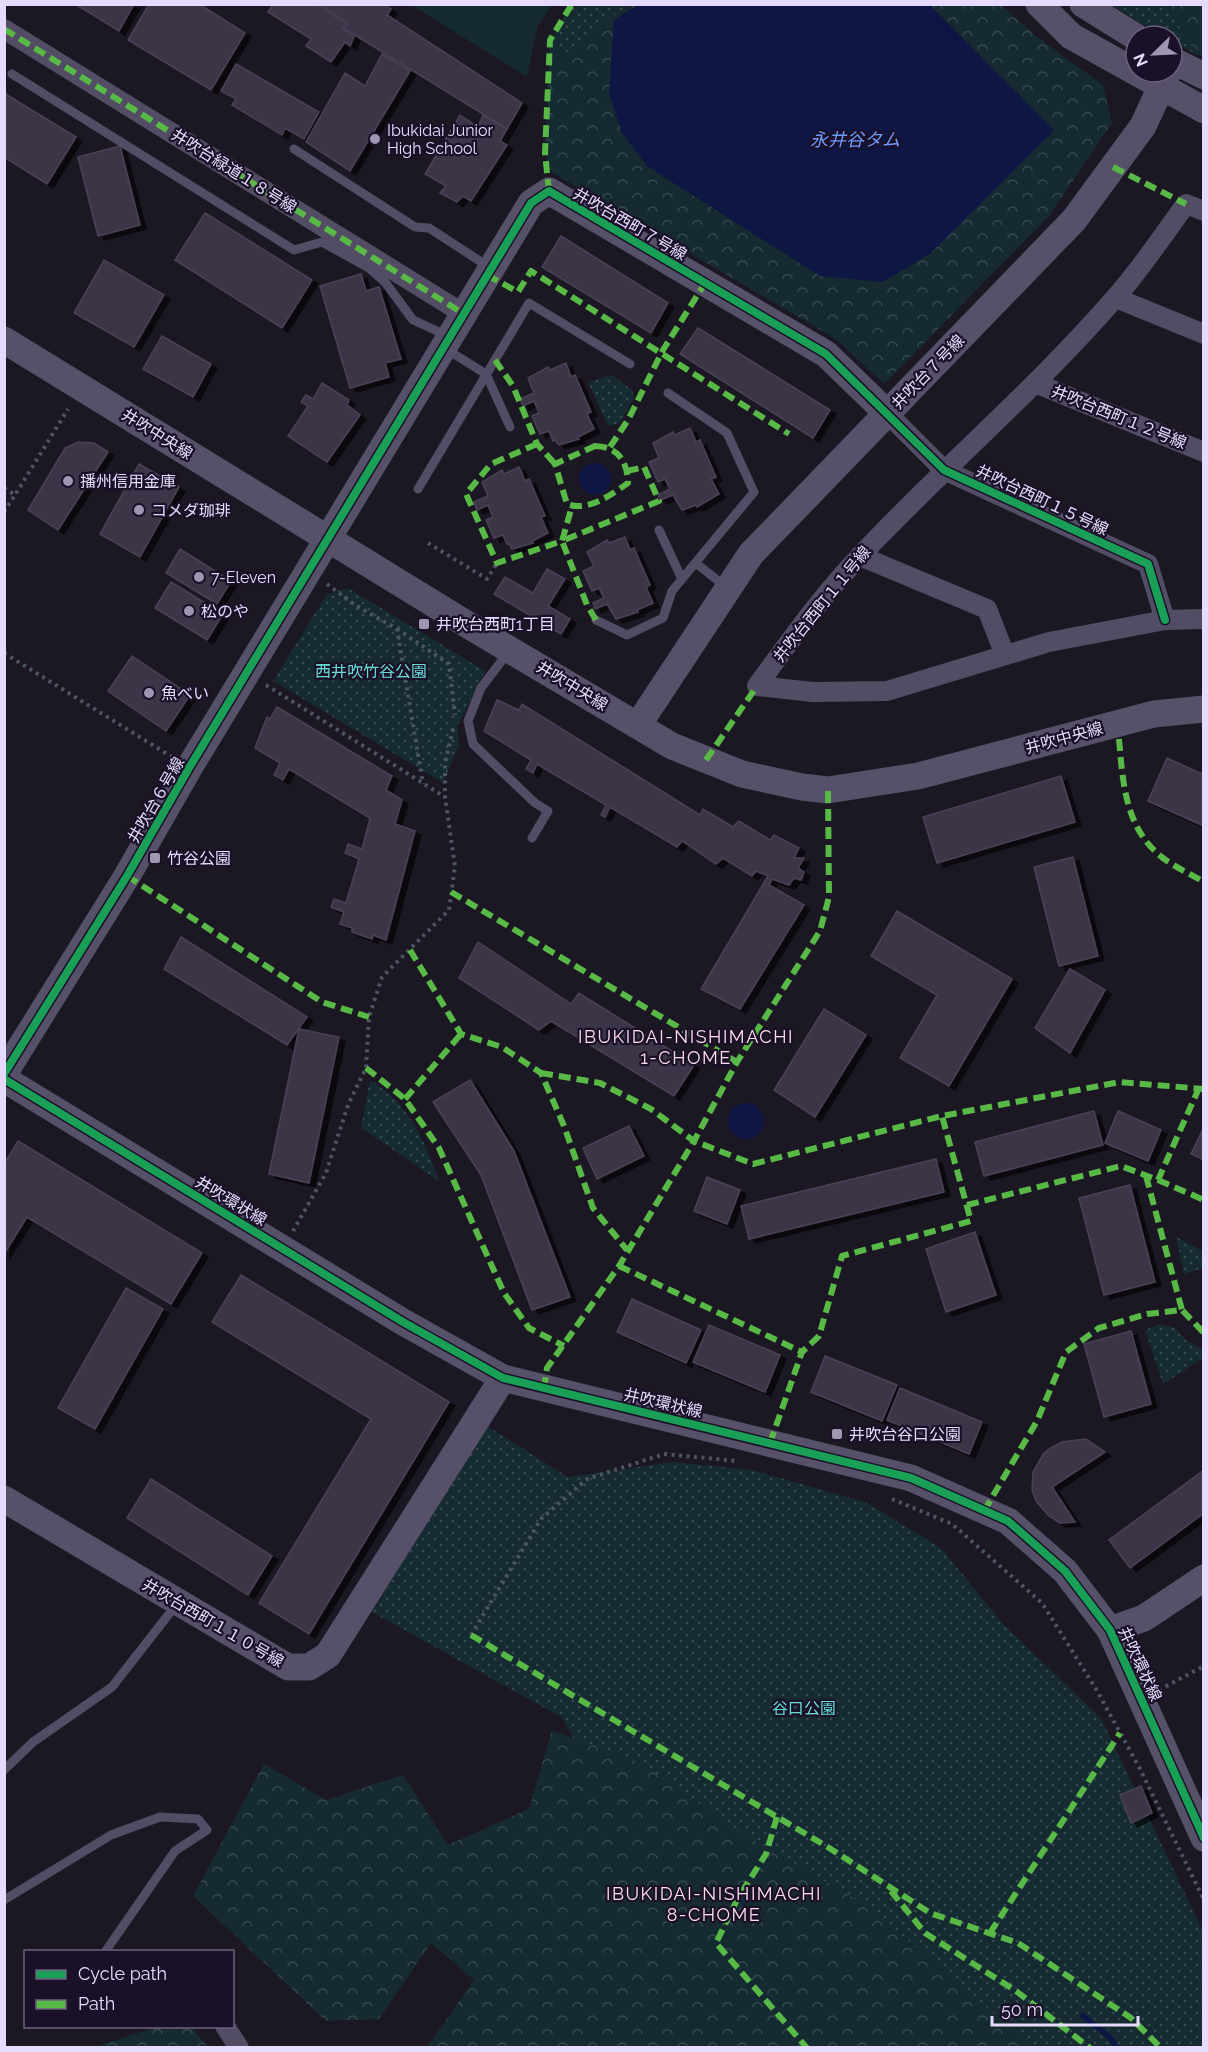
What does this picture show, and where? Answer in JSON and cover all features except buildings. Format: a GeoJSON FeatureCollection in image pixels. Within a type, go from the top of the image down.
{"type":"FeatureCollection","features":[{"type":"Feature","properties":{"kind":"street"},"geometry":{"type":"LineString","coordinates":[[1039,4],[1071,36],[1124,53]]}},
{"type":"Feature","properties":{"kind":"street"},"geometry":{"type":"LineString","coordinates":[[1083,4],[1124,30]]}},
{"type":"Feature","properties":{"kind":"street","name":"井吹台緑道１８号線"},"geometry":{"type":"LineString","coordinates":[[4,29],[464,314]]}},
{"type":"Feature","properties":{"kind":"street"},"geometry":{"type":"LineString","coordinates":[[1184,72],[1203,76]]}},
{"type":"Feature","properties":{"kind":"street","name":"井吹台７号線"},"geometry":{"type":"LineString","coordinates":[[638,725],[751,554],[1074,220],[1143,126],[1162,84]]}},
{"type":"Feature","properties":{"kind":"street"},"geometry":{"type":"LineString","coordinates":[[1182,84],[1203,110]]}},
{"type":"Feature","properties":{"kind":"street","name":"井吹台西町７号線"},"geometry":{"type":"LineString","coordinates":[[328,538],[531,203],[549,192],[826,354],[887,413]]}},
{"type":"Feature","properties":{"kind":"street","name":"井吹台西町１１号線"},"geometry":{"type":"LineString","coordinates":[[1203,211],[1186,204],[1116,298],[1035,383],[860,555],[807,618],[757,686],[813,692],[887,691],[1049,642],[1165,620],[1203,619]]}},
{"type":"Feature","properties":{"kind":"street"},"geometry":{"type":"LineString","coordinates":[[1116,298],[1203,334]]}},
{"type":"Feature","properties":{"kind":"street","name":"井吹中央線"},"geometry":{"type":"LineString","coordinates":[[4,340],[672,746],[742,774],[802,787],[828,790],[918,776],[1154,714],[1203,709]]}},
{"type":"Feature","properties":{"kind":"street","name":"井吹台西町１２号線"},"geometry":{"type":"LineString","coordinates":[[1035,383],[1203,452]]}},
{"type":"Feature","properties":{"kind":"street","name":"井吹台西町１５号線"},"geometry":{"type":"LineString","coordinates":[[887,413],[944,470],[1148,564],[1165,620]]}},
{"type":"Feature","properties":{"kind":"street","name":"井吹台６号線"},"geometry":{"type":"LineString","coordinates":[[4,1074],[127,876],[189,768],[328,538]]}},
{"type":"Feature","properties":{"kind":"street"},"geometry":{"type":"LineString","coordinates":[[860,555],[987,609],[1005,655]]}},
{"type":"Feature","properties":{"kind":"street","name":"井吹環状線"},"geometry":{"type":"LineString","coordinates":[[4,1079],[403,1322],[503,1378],[911,1478],[1008,1521],[1065,1571],[1110,1630],[1203,1838]]}},
{"type":"Feature","properties":{"kind":"street","name":"井吹台西町１１０号線"},"geometry":{"type":"LineString","coordinates":[[4,1498],[288,1667],[309,1667],[328,1655],[503,1378]]}},
{"type":"Feature","properties":{"kind":"street"},"geometry":{"type":"LineString","coordinates":[[1110,1630],[1143,1618],[1203,1578]]}},
{"type":"Feature","properties":{"kind":"street"},"geometry":{"type":"LineString","coordinates":[[226,2028],[239,2048]]}},
{"type":"Feature","properties":{"kind":"lane"},"geometry":{"type":"LineString","coordinates":[[12,74],[294,250],[322,242],[369,268],[385,282],[413,320],[447,342],[486,374],[510,427]]}},
{"type":"Feature","properties":{"kind":"lane"},"geometry":{"type":"LineString","coordinates":[[294,150],[416,227],[429,228],[491,268]]}},
{"type":"Feature","properties":{"kind":"lane"},"geometry":{"type":"LineString","coordinates":[[418,489],[529,303],[630,364]]}},
{"type":"Feature","properties":{"kind":"lane"},"geometry":{"type":"LineString","coordinates":[[596,620],[627,635],[663,618],[672,591],[697,564],[754,492],[727,433],[668,393]]}},
{"type":"Feature","properties":{"kind":"lane"},"geometry":{"type":"LineString","coordinates":[[659,530],[682,579]]}},
{"type":"Feature","properties":{"kind":"lane"},"geometry":{"type":"LineString","coordinates":[[697,564],[728,589]]}},
{"type":"Feature","properties":{"kind":"lane"},"geometry":{"type":"LineString","coordinates":[[511,649],[482,688],[468,721],[473,744],[535,803],[548,811],[532,838]]}},
{"type":"Feature","properties":{"kind":"lane"},"geometry":{"type":"LineString","coordinates":[[4,1770],[33,1742],[112,1687],[177,1603]]}},
{"type":"Feature","properties":{"kind":"lane"},"geometry":{"type":"LineString","coordinates":[[4,1900],[111,1835],[159,1817],[198,1819],[207,1830],[175,1851],[106,1950]]}},
{"type":"Feature","properties":{"kind":"path"},"geometry":{"type":"LineString","coordinates":[[4,512],[69,409]]}},
{"type":"Feature","properties":{"kind":"path"},"geometry":{"type":"LineString","coordinates":[[4,488],[15,495]]}},
{"type":"Feature","properties":{"kind":"path"},"geometry":{"type":"LineString","coordinates":[[428,543],[487,579],[497,563]]}},
{"type":"Feature","properties":{"kind":"path"},"geometry":{"type":"LineString","coordinates":[[283,1249],[326,1173],[348,1106],[366,1068],[369,1017],[382,977],[449,910],[455,866],[446,797],[446,763],[455,719],[449,664],[397,629],[355,605],[328,583],[321,593]]}},
{"type":"Feature","properties":{"kind":"path"},"geometry":{"type":"LineString","coordinates":[[397,629],[423,783]]}},
{"type":"Feature","properties":{"kind":"path"},"geometry":{"type":"LineString","coordinates":[[4,653],[189,768]]}},
{"type":"Feature","properties":{"kind":"path"},"geometry":{"type":"LineString","coordinates":[[272,675],[266,686],[446,797]]}},
{"type":"Feature","properties":{"kind":"path"},"geometry":{"type":"LineString","coordinates":[[471,1635],[541,1519],[587,1479],[664,1454],[745,1463]]}},
{"type":"Feature","properties":{"kind":"path"},"geometry":{"type":"LineString","coordinates":[[888,1497],[952,1524],[1042,1604],[1096,1689],[1139,1767],[1203,1900]]}},
{"type":"Feature","properties":{"kind":"path"},"geometry":{"type":"LineString","coordinates":[[1142,1699],[1203,1666]]}},
{"type":"Feature","properties":{"kind":"green space"},"geometry":{"type":"Polygon","coordinates":[[[552,4],[538,25],[527,77],[411,5],[552,4]]]}},
{"type":"Feature","properties":{"kind":"green space"},"geometry":{"type":"Polygon","coordinates":[[[572,5],[554,44],[566,59],[610,18],[620,11],[638,5],[614,20],[1053,130],[930,5],[1001,5],[1036,36],[1103,85],[1112,123],[1049,216],[884,384],[836,339],[553,173],[545,153],[550,40],[572,5]]]}},
{"type":"Feature","properties":{"kind":"green space"},"geometry":{"type":"Polygon","coordinates":[[[573,5],[630,5],[566,59],[554,44],[573,5]]]}},
{"type":"Feature","properties":{"kind":"green space"},"geometry":{"type":"Polygon","coordinates":[[[1111,5],[1167,5],[1178,24],[1143,24],[1111,5]]]}},
{"type":"Feature","properties":{"kind":"green space"},"geometry":{"type":"Polygon","coordinates":[[[1167,5],[1203,5],[1203,57],[1196,54],[1184,34],[1184,24],[1178,24],[1167,5]]]}},
{"type":"Feature","properties":{"kind":"green space"},"geometry":{"type":"Polygon","coordinates":[[[1184,34],[1196,54],[1184,48],[1184,34]]]}},
{"type":"Feature","properties":{"kind":"green space"},"geometry":{"type":"Polygon","coordinates":[[[612,375],[632,390],[634,398],[620,423],[608,426],[588,382],[612,375]]]}},
{"type":"Feature","properties":{"kind":"green space","name":"西井吹竹谷公園"},"geometry":{"type":"Polygon","coordinates":[[[348,588],[485,671],[457,727],[459,745],[443,783],[273,681],[327,594],[348,588]]]}},
{"type":"Feature","properties":{"kind":"green space"},"geometry":{"type":"Polygon","coordinates":[[[370,1080],[395,1099],[414,1124],[428,1151],[439,1181],[361,1128],[370,1080]]]}},
{"type":"Feature","properties":{"kind":"green space"},"geometry":{"type":"Polygon","coordinates":[[[1176,1237],[1203,1251],[1203,1268],[1184,1274],[1176,1237]]]}},
{"type":"Feature","properties":{"kind":"green space"},"geometry":{"type":"Polygon","coordinates":[[[1159,1324],[1174,1327],[1186,1340],[1203,1350],[1203,1358],[1163,1384],[1145,1330],[1159,1324]]]}},
{"type":"Feature","properties":{"kind":"green space","name":"谷口公園"},"geometry":{"type":"Polygon","coordinates":[[[487,1426],[568,1477],[674,1462],[752,1470],[865,1502],[941,1548],[1005,1626],[1101,1718],[1203,1931],[1203,2047],[862,2047],[609,1796],[561,1717],[372,1612],[487,1426]]]}},
{"type":"Feature","properties":{"kind":"green space"},"geometry":{"type":"Polygon","coordinates":[[[552,1730],[641,1763],[737,1830],[869,1907],[1033,2047],[427,2047],[474,1980],[431,1943],[379,2019],[326,2021],[193,1896],[264,1764],[326,1800],[403,1775],[448,1845],[529,1809],[552,1730]]]}},
{"type":"Feature","properties":{"kind":"green space"},"geometry":{"type":"Polygon","coordinates":[[[154,2028],[192,2028],[208,2047],[94,2047],[154,2028]]]}},
{"type":"Feature","properties":{"kind":"water","name":"永井谷タム"},"geometry":{"type":"Polygon","coordinates":[[[638,5],[930,5],[1054,130],[931,253],[883,282],[820,276],[647,166],[622,133],[609,93],[614,20],[638,5]]]}},
{"type":"Feature","properties":{"kind":"water"},"geometry":{"type":"Polygon","coordinates":[[[595,463],[606,468],[611,479],[606,490],[595,495],[584,490],[579,479],[584,468],[595,463]]]}},
{"type":"Feature","properties":{"kind":"water"},"geometry":{"type":"Polygon","coordinates":[[[746,1103],[759,1108],[764,1121],[759,1134],[746,1139],[733,1134],[728,1121],[733,1108],[746,1103]]]}},
{"type":"Feature","properties":{"kind":"waterway"},"geometry":{"type":"LineString","coordinates":[[1083,2016],[1110,2037],[1117,2048]]}},
{"type":"Feature","properties":{"kind":"marked path"},"geometry":{"type":"LineString","coordinates":[[549,191],[545,153],[550,40],[572,4]]}},
{"type":"Feature","properties":{"kind":"marked path"},"geometry":{"type":"LineString","coordinates":[[4,29],[464,314]]}},
{"type":"Feature","properties":{"kind":"marked path"},"geometry":{"type":"LineString","coordinates":[[1113,167],[1186,204]]}},
{"type":"Feature","properties":{"kind":"marked path"},"geometry":{"type":"LineString","coordinates":[[487,275],[518,292],[531,271],[789,434]]}},
{"type":"Feature","properties":{"kind":"marked path"},"geometry":{"type":"LineString","coordinates":[[610,447],[628,420],[663,350],[705,283]]}},
{"type":"Feature","properties":{"kind":"marked path"},"geometry":{"type":"LineString","coordinates":[[495,360],[513,386],[537,444],[555,464]]}},
{"type":"Feature","properties":{"kind":"marked path"},"geometry":{"type":"LineString","coordinates":[[537,444],[491,464],[466,494],[497,563],[562,541],[572,506]]}},
{"type":"Feature","properties":{"kind":"marked path"},"geometry":{"type":"LineString","coordinates":[[595,446],[610,449],[620,456],[626,468],[628,483],[607,497],[591,504],[583,506],[567,504],[555,464],[595,446]]}},
{"type":"Feature","properties":{"kind":"marked path"},"geometry":{"type":"LineString","coordinates":[[596,620],[587,605],[562,541],[659,501],[644,467],[627,471]]}},
{"type":"Feature","properties":{"kind":"marked path"},"geometry":{"type":"LineString","coordinates":[[706,760],[757,686]]}},
{"type":"Feature","properties":{"kind":"marked path"},"geometry":{"type":"LineString","coordinates":[[1119,739],[1128,804],[1141,833],[1150,846],[1163,858],[1204,882]]}},
{"type":"Feature","properties":{"kind":"marked path"},"geometry":{"type":"LineString","coordinates":[[544,1389],[547,1368],[619,1266],[694,1141],[737,1062],[820,931],[829,897],[828,790]]}},
{"type":"Feature","properties":{"kind":"marked path"},"geometry":{"type":"LineString","coordinates":[[127,876],[322,1002],[369,1017]]}},
{"type":"Feature","properties":{"kind":"marked path"},"geometry":{"type":"LineString","coordinates":[[451,892],[737,1062]]}},
{"type":"Feature","properties":{"kind":"marked path"},"geometry":{"type":"LineString","coordinates":[[410,950],[461,1034],[502,1047],[541,1073],[564,1126],[593,1208],[627,1250]]}},
{"type":"Feature","properties":{"kind":"marked path"},"geometry":{"type":"LineString","coordinates":[[405,1099],[461,1034]]}},
{"type":"Feature","properties":{"kind":"marked path"},"geometry":{"type":"LineString","coordinates":[[366,1068],[405,1099],[439,1148],[504,1293],[529,1328],[564,1346]]}},
{"type":"Feature","properties":{"kind":"marked path"},"geometry":{"type":"LineString","coordinates":[[541,1073],[600,1083],[651,1109],[694,1141],[753,1164],[942,1116],[1120,1082],[1204,1089]]}},
{"type":"Feature","properties":{"kind":"marked path"},"geometry":{"type":"LineString","coordinates":[[967,1205],[1121,1166],[1158,1180],[1199,1088]]}},
{"type":"Feature","properties":{"kind":"marked path"},"geometry":{"type":"LineString","coordinates":[[770,1443],[802,1352],[819,1336],[842,1256],[971,1221],[942,1116]]}},
{"type":"Feature","properties":{"kind":"marked path"},"geometry":{"type":"LineString","coordinates":[[1146,1176],[1182,1310]]}},
{"type":"Feature","properties":{"kind":"marked path"},"geometry":{"type":"LineString","coordinates":[[1158,1180],[1204,1200]]}},
{"type":"Feature","properties":{"kind":"marked path"},"geometry":{"type":"LineString","coordinates":[[619,1266],[802,1352]]}},
{"type":"Feature","properties":{"kind":"marked path"},"geometry":{"type":"LineString","coordinates":[[984,1511],[1037,1421],[1066,1352],[1099,1328],[1147,1314],[1182,1310],[1204,1333]]}},
{"type":"Feature","properties":{"kind":"marked path"},"geometry":{"type":"LineString","coordinates":[[471,1635],[826,1846],[930,1913],[1018,1943],[1131,2018],[1161,2048]]}},
{"type":"Feature","properties":{"kind":"marked path"},"geometry":{"type":"LineString","coordinates":[[990,1933],[1120,1733]]}},
{"type":"Feature","properties":{"kind":"marked path"},"geometry":{"type":"LineString","coordinates":[[777,1817],[766,1854],[738,1898],[716,1943],[807,2048]]}},
{"type":"Feature","properties":{"kind":"marked path"},"geometry":{"type":"LineString","coordinates":[[891,1891],[925,1933],[1016,1991],[1090,2048]]}},
{"type":"Feature","properties":{"kind":"cycle path"},"geometry":{"type":"LineString","coordinates":[[4,1074],[127,876],[189,768],[531,203],[549,191],[826,354],[944,470],[1148,564],[1165,620]]}},
{"type":"Feature","properties":{"kind":"cycle path"},"geometry":{"type":"LineString","coordinates":[[4,1079],[403,1322],[503,1378],[911,1478],[1008,1521],[1065,1571],[1110,1630],[1204,1838]]}},
{"type":"Feature","properties":{"kind":"place","name":"Ibukidai Junior High School"},"geometry":{"type":"Point","coordinates":[375,139]}},
{"type":"Feature","properties":{"kind":"place","name":"播州信用金庫"},"geometry":{"type":"Point","coordinates":[68,481]}},
{"type":"Feature","properties":{"kind":"place","name":"コメダ珈琲"},"geometry":{"type":"Point","coordinates":[139,510]}},
{"type":"Feature","properties":{"kind":"place","name":"7-Eleven"},"geometry":{"type":"Point","coordinates":[199,577]}},
{"type":"Feature","properties":{"kind":"place","name":"松のや"},"geometry":{"type":"Point","coordinates":[189,611]}},
{"type":"Feature","properties":{"kind":"place","name":"井吹台西町1丁目"},"geometry":{"type":"Point","coordinates":[424,624]}},
{"type":"Feature","properties":{"kind":"place","name":"魚べい"},"geometry":{"type":"Point","coordinates":[149,693]}},
{"type":"Feature","properties":{"kind":"place","name":"竹谷公園"},"geometry":{"type":"Point","coordinates":[155,858]}},
{"type":"Feature","properties":{"kind":"place","name":"井吹台谷口公園"},"geometry":{"type":"Point","coordinates":[837,1434]}},
{"type":"Feature","properties":{"kind":"district","name":"IBUKIDAI-NISHIMACHI 1-CHOME"},"geometry":{"type":"Point","coordinates":[686,1046]}},
{"type":"Feature","properties":{"kind":"district","name":"IBUKIDAI-NISHIMACHI 8-CHOME"},"geometry":{"type":"Point","coordinates":[714,1903]}}]}
